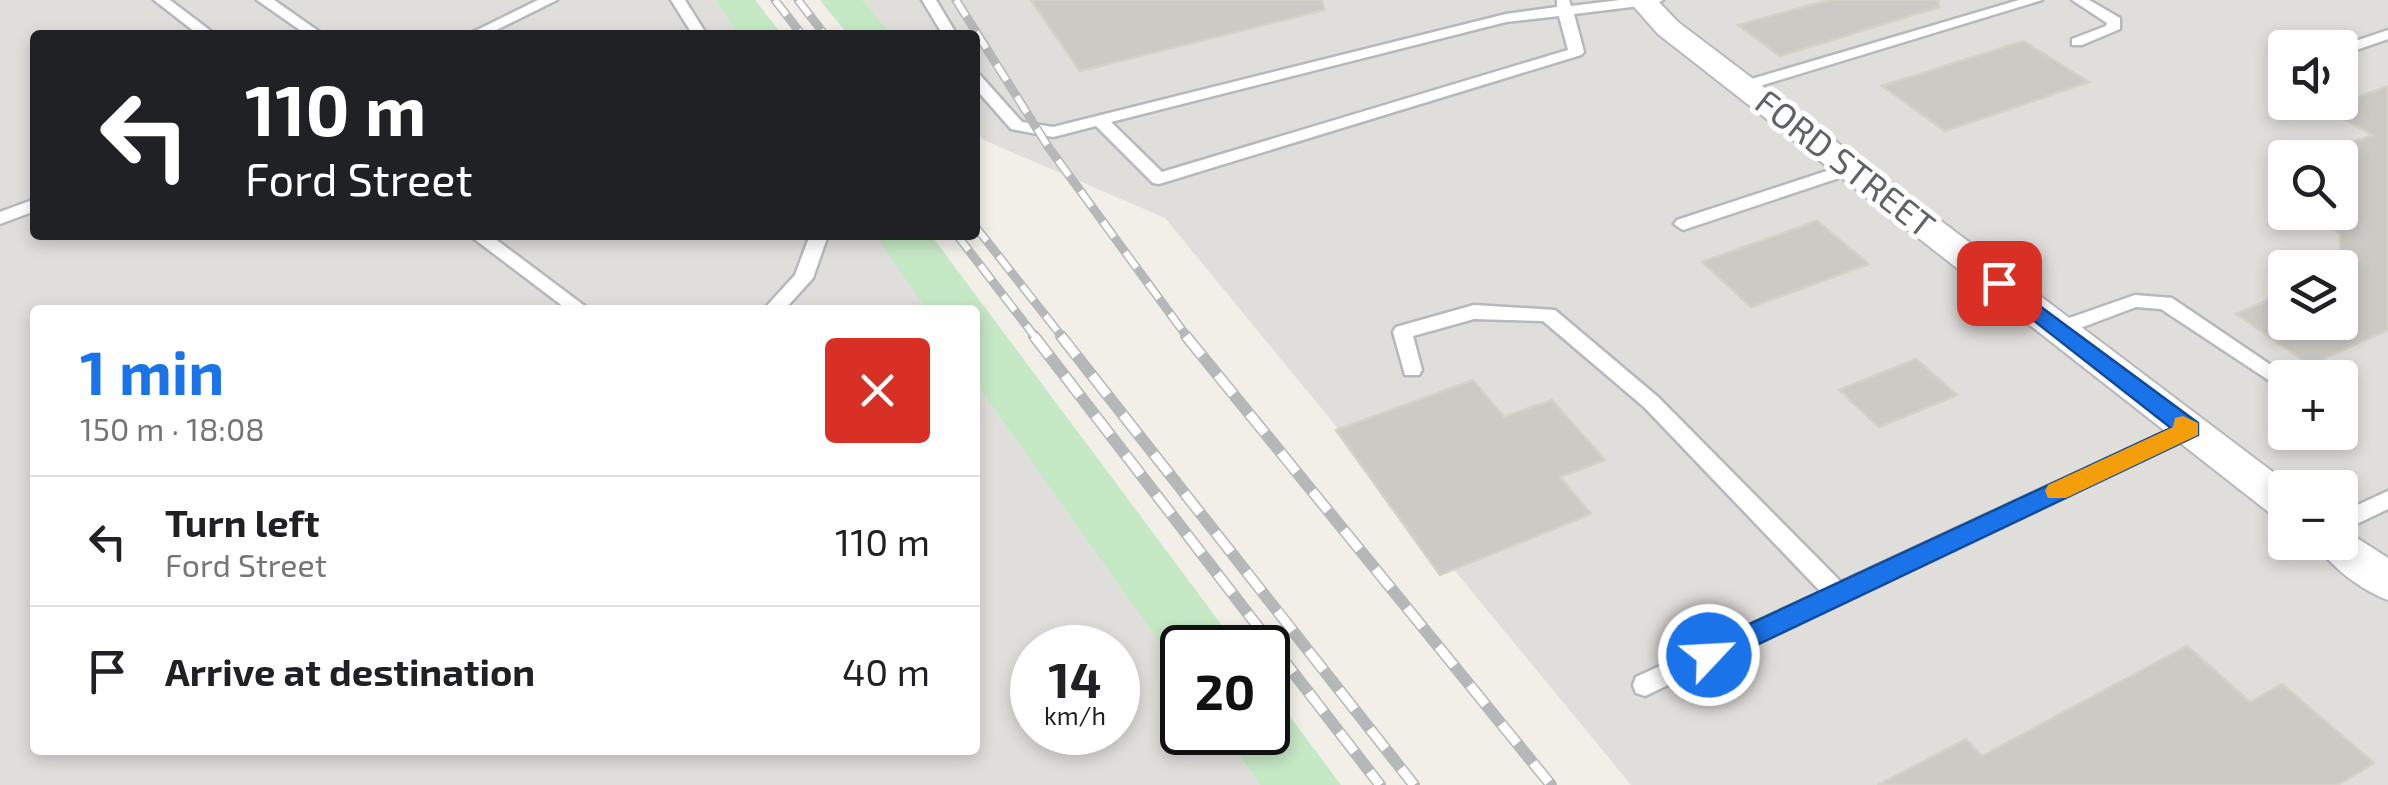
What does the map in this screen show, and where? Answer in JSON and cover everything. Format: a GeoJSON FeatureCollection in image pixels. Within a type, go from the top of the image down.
{"type":"FeatureCollection","features":[{"type":"Feature","properties":{"kind":"street","name":"FORD STREET"},"geometry":{"type":"LineString","coordinates":[[1648,1],[1744,86],[2268,490]]}},
{"type":"Feature","properties":{"kind":"street"},"geometry":{"type":"LineString","coordinates":[[2358,559],[2388,582]]}},
{"type":"Feature","properties":{"kind":"lane"},"geometry":{"type":"LineString","coordinates":[[161,0],[201,30]]}},
{"type":"Feature","properties":{"kind":"lane"},"geometry":{"type":"LineString","coordinates":[[264,0],[309,30]]}},
{"type":"Feature","properties":{"kind":"lane"},"geometry":{"type":"LineString","coordinates":[[485,30],[550,0]]}},
{"type":"Feature","properties":{"kind":"lane"},"geometry":{"type":"LineString","coordinates":[[678,0],[697,30]]}},
{"type":"Feature","properties":{"kind":"lane"},"geometry":{"type":"LineString","coordinates":[[929,0],[947,30]]}},
{"type":"Feature","properties":{"kind":"lane"},"geometry":{"type":"LineString","coordinates":[[1744,86],[2035,0]]}},
{"type":"Feature","properties":{"kind":"lane"},"geometry":{"type":"LineString","coordinates":[[2076,42],[2113,29],[2114,21],[2079,0]]}},
{"type":"Feature","properties":{"kind":"lane"},"geometry":{"type":"LineString","coordinates":[[980,84],[1017,126],[1053,132],[1506,18],[1564,6],[1648,1]]}},
{"type":"Feature","properties":{"kind":"lane"},"geometry":{"type":"LineString","coordinates":[[1099,120],[1159,180],[1576,52],[1564,6]]}},
{"type":"Feature","properties":{"kind":"lane"},"geometry":{"type":"LineString","coordinates":[[2358,45],[2388,34]]}},
{"type":"Feature","properties":{"kind":"lane"},"geometry":{"type":"LineString","coordinates":[[1683,224],[1851,168]]}},
{"type":"Feature","properties":{"kind":"lane"},"geometry":{"type":"LineString","coordinates":[[0,218],[30,207]]}},
{"type":"Feature","properties":{"kind":"lane"},"geometry":{"type":"LineString","coordinates":[[485,240],[574,305]]}},
{"type":"Feature","properties":{"kind":"lane"},"geometry":{"type":"LineString","coordinates":[[779,305],[793,294],[812,268],[818,240]]}},
{"type":"Feature","properties":{"kind":"lane"},"geometry":{"type":"LineString","coordinates":[[2058,329],[2135,301],[2165,304],[2268,373]]}},
{"type":"Feature","properties":{"kind":"lane"},"geometry":{"type":"LineString","coordinates":[[1412,370],[1403,332],[1474,312],[1548,316],[1651,402],[1838,594]]}},
{"type":"Feature","properties":{"kind":"lane"},"geometry":{"type":"LineString","coordinates":[[1645,685],[2189,429]]}},
{"type":"Feature","properties":{"kind":"lane"},"geometry":{"type":"LineString","coordinates":[[2358,514],[2388,499]]}},
{"type":"Feature","properties":{"kind":"shaded area"},"geometry":{"type":"Polygon","coordinates":[[[0,0],[715,0],[735,30],[30,30],[30,240],[878,240],[923,305],[30,305],[30,755],[980,755],[980,389],[1160,644],[1160,755],[1239,755],[1260,785],[0,785],[0,0]]]}},
{"type":"Feature","properties":{"kind":"shaded area"},"geometry":{"type":"Polygon","coordinates":[[[862,0],[2388,0],[2388,785],[1631,785],[1165,218],[984,140],[980,136],[980,30],[888,30],[862,0]]]}},
{"type":"Feature","properties":{"kind":"green space"},"geometry":{"type":"Polygon","coordinates":[[[715,0],[755,0],[778,30],[735,30],[715,0]]]}},
{"type":"Feature","properties":{"kind":"green space"},"geometry":{"type":"Polygon","coordinates":[[[820,0],[862,0],[888,30],[844,30],[820,0]]]}},
{"type":"Feature","properties":{"kind":"green space"},"geometry":{"type":"Polygon","coordinates":[[[878,240],[935,240],[1222,625],[1160,625],[1160,644],[980,389],[980,305],[923,305],[878,240]]]}},
{"type":"Feature","properties":{"kind":"green space"},"geometry":{"type":"Polygon","coordinates":[[[1290,717],[1341,785],[1260,785],[1239,755],[1290,755],[1290,717]]]}},
{"type":"Feature","properties":{"kind":"building"},"geometry":{"type":"Polygon","coordinates":[[[1031,0],[1322,0],[1324,10],[1080,71],[1031,0]]]}},
{"type":"Feature","properties":{"kind":"building"},"geometry":{"type":"Polygon","coordinates":[[[1829,0],[1938,0],[1939,7],[1780,56],[1738,25],[1829,0]]]}},
{"type":"Feature","properties":{"kind":"building"},"geometry":{"type":"Polygon","coordinates":[[[2023,41],[2089,82],[1945,131],[1882,86],[2023,41]]]}},
{"type":"Feature","properties":{"kind":"building"},"geometry":{"type":"Polygon","coordinates":[[[2388,86],[2388,330],[2321,360],[2303,360],[2274,340],[2358,340],[2358,250],[2340,250],[2340,233],[2335,230],[2358,230],[2358,140],[2372,135],[2345,120],[2358,120],[2358,97],[2388,86]]]}},
{"type":"Feature","properties":{"kind":"building"},"geometry":{"type":"Polygon","coordinates":[[[1817,221],[1869,264],[1751,307],[1702,262],[1817,221]]]}},
{"type":"Feature","properties":{"kind":"building"},"geometry":{"type":"Polygon","coordinates":[[[2268,300],[2268,336],[2236,314],[2268,300]]]}},
{"type":"Feature","properties":{"kind":"building"},"geometry":{"type":"Polygon","coordinates":[[[1916,359],[1957,395],[1879,427],[1839,390],[1916,359]]]}},
{"type":"Feature","properties":{"kind":"building"},"geometry":{"type":"Polygon","coordinates":[[[1473,380],[1504,417],[1552,400],[1605,460],[1560,477],[1591,514],[1440,575],[1336,430],[1473,380]]]}},
{"type":"Feature","properties":{"kind":"building"},"geometry":{"type":"Polygon","coordinates":[[[2187,646],[2250,702],[2282,684],[2374,763],[2338,785],[1878,785],[1966,739],[1982,756],[2187,646]]]}},
{"type":"Feature","properties":{"kind":"railway"},"geometry":{"type":"LineString","coordinates":[[775,0],[798,30]]}},
{"type":"Feature","properties":{"kind":"railway"},"geometry":{"type":"LineString","coordinates":[[798,0],[821,30]]}},
{"type":"Feature","properties":{"kind":"railway"},"geometry":{"type":"LineString","coordinates":[[956,0],[975,30]]}},
{"type":"Feature","properties":{"kind":"railway"},"geometry":{"type":"LineString","coordinates":[[980,38],[1049,148],[1188,338]]}},
{"type":"Feature","properties":{"kind":"railway"},"geometry":{"type":"LineString","coordinates":[[980,232],[1063,338]]}},
{"type":"Feature","properties":{"kind":"railway"},"geometry":{"type":"LineString","coordinates":[[961,240],[1036,338]]}},
{"type":"Feature","properties":{"kind":"railway"},"geometry":{"type":"LineString","coordinates":[[1034,336],[1380,785]]}},
{"type":"Feature","properties":{"kind":"railway"},"geometry":{"type":"LineString","coordinates":[[1061,336],[1414,785]]}},
{"type":"Feature","properties":{"kind":"railway"},"geometry":{"type":"LineString","coordinates":[[1186,336],[1551,785]]}},
{"type":"Feature","properties":{"kind":"slow traffic"},"geometry":{"type":"LineString","coordinates":[[2057,491],[2189,429],[2183,424]]}},
{"type":"Feature","properties":{"kind":"route"},"geometry":{"type":"LineString","coordinates":[[1709,655],[2189,429],[1999,283]]}}]}
